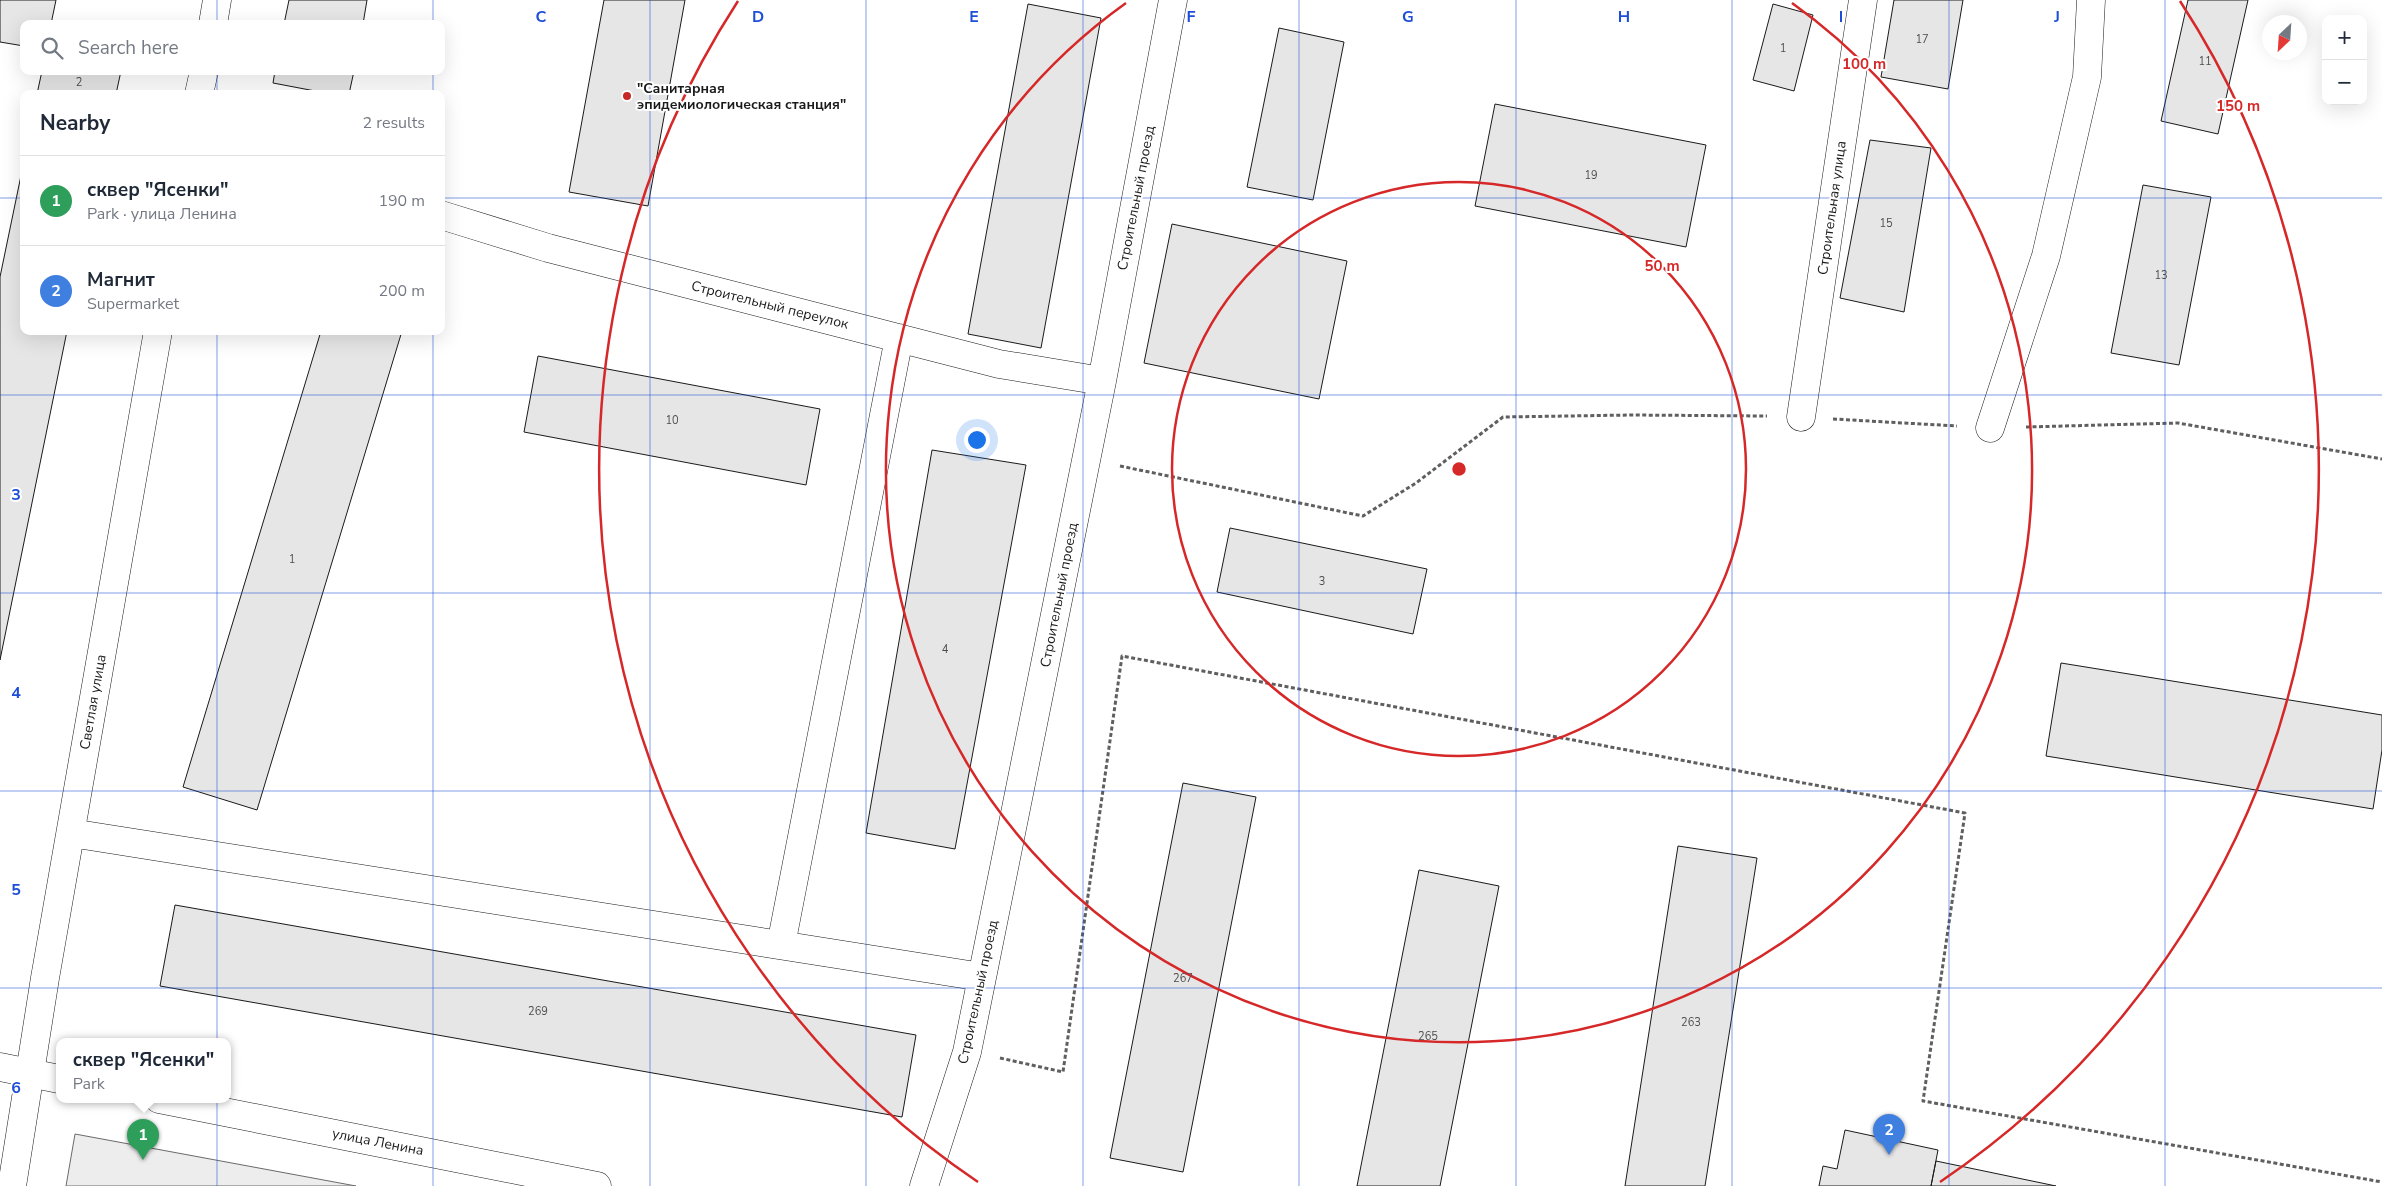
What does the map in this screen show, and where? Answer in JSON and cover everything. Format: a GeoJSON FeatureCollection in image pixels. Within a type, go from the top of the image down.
{"type":"FeatureCollection","features":[{"type":"Feature","properties":{"kind":"street"},"geometry":{"type":"LineString","coordinates":[[214,20],[217,0]]}},
{"type":"Feature","properties":{"kind":"street","name":"Строительный проезд"},"geometry":{"type":"LineString","coordinates":[[924,1186],[967,1052],[1102,381],[1174,0]]}},
{"type":"Feature","properties":{"kind":"street","name":"Строительная улица"},"geometry":{"type":"LineString","coordinates":[[1801,417],[1863,0]]}},
{"type":"Feature","properties":{"kind":"street"},"geometry":{"type":"LineString","coordinates":[[1990,428],[2046,256],[2087,77],[2091,0]]}},
{"type":"Feature","properties":{"kind":"street"},"geometry":{"type":"LineString","coordinates":[[200,90],[203,75]]}},
{"type":"Feature","properties":{"kind":"street","name":"Строительный переулок"},"geometry":{"type":"LineString","coordinates":[[445,216],[548,248],[999,364],[1102,381]]}},
{"type":"Feature","properties":{"kind":"street","name":"Светлая улица"},"geometry":{"type":"LineString","coordinates":[[12,1186],[157,335]]}},
{"type":"Feature","properties":{"kind":"street"},"geometry":{"type":"LineString","coordinates":[[780,945],[900,338]]}},
{"type":"Feature","properties":{"kind":"street"},"geometry":{"type":"LineString","coordinates":[[71,833],[982,977]]}},
{"type":"Feature","properties":{"kind":"street"},"geometry":{"type":"LineString","coordinates":[[0,1067],[56,1078]]}},
{"type":"Feature","properties":{"kind":"street","name":"улица Ленина"},"geometry":{"type":"LineString","coordinates":[[179,1103],[597,1186]]}},
{"type":"Feature","properties":{"kind":"path"},"geometry":{"type":"LineString","coordinates":[[1086,459],[1363,516],[1416,483],[1503,417],[1631,415],[1801,417],[1990,428],[2178,423],[2382,459]]}},
{"type":"Feature","properties":{"kind":"path"},"geometry":{"type":"LineString","coordinates":[[967,1052],[1063,1072],[1122,656],[1965,813],[1923,1101],[2382,1182]]}},
{"type":"Feature","properties":{"kind":"shaded area"},"geometry":{"type":"Polygon","coordinates":[[[75,1134],[356,1186],[66,1186],[75,1134]]]}},
{"type":"Feature","properties":{"kind":"building"},"geometry":{"type":"Polygon","coordinates":[[[0,0],[56,0],[52,20],[20,20],[20,45],[0,42],[0,0]]]}},
{"type":"Feature","properties":{"kind":"building"},"geometry":{"type":"Polygon","coordinates":[[[289,0],[367,0],[364,20],[285,20],[289,0]]]}},
{"type":"Feature","properties":{"kind":"building","name":"\"Санитарная эпидемиологическая станция\""},"geometry":{"type":"Polygon","coordinates":[[[604,0],[685,0],[648,206],[569,192],[604,0]]]}},
{"type":"Feature","properties":{"kind":"building"},"geometry":{"type":"Polygon","coordinates":[[[1894,0],[1963,0],[1948,89],[1881,77],[1894,0]]]}},
{"type":"Feature","properties":{"kind":"building"},"geometry":{"type":"Polygon","coordinates":[[[2188,0],[2248,0],[2218,134],[2161,121],[2188,0]]]}},
{"type":"Feature","properties":{"kind":"building"},"geometry":{"type":"Polygon","coordinates":[[[1028,4],[1101,18],[1041,348],[968,334],[1028,4]]]}},
{"type":"Feature","properties":{"kind":"building"},"geometry":{"type":"Polygon","coordinates":[[[1773,4],[1813,15],[1794,91],[1753,80],[1773,4]]]}},
{"type":"Feature","properties":{"kind":"building"},"geometry":{"type":"Polygon","coordinates":[[[1279,28],[1344,42],[1313,200],[1247,187],[1279,28]]]}},
{"type":"Feature","properties":{"kind":"building"},"geometry":{"type":"Polygon","coordinates":[[[41,75],[120,75],[117,90],[38,90],[41,75]]]}},
{"type":"Feature","properties":{"kind":"building"},"geometry":{"type":"Polygon","coordinates":[[[274,75],[353,75],[350,90],[310,90],[273,83],[274,75]]]}},
{"type":"Feature","properties":{"kind":"building"},"geometry":{"type":"Polygon","coordinates":[[[1495,104],[1706,145],[1686,247],[1475,206],[1495,104]]]}},
{"type":"Feature","properties":{"kind":"building"},"geometry":{"type":"Polygon","coordinates":[[[1870,140],[1931,148],[1904,312],[1840,298],[1870,140]]]}},
{"type":"Feature","properties":{"kind":"building"},"geometry":{"type":"Polygon","coordinates":[[[20,180],[20,335],[66,335],[0,660],[0,277],[20,180]]]}},
{"type":"Feature","properties":{"kind":"building"},"geometry":{"type":"Polygon","coordinates":[[[2143,185],[2211,197],[2179,365],[2111,353],[2143,185]]]}},
{"type":"Feature","properties":{"kind":"building"},"geometry":{"type":"Polygon","coordinates":[[[1172,224],[1347,261],[1319,399],[1144,363],[1172,224]]]}},
{"type":"Feature","properties":{"kind":"building"},"geometry":{"type":"Polygon","coordinates":[[[320,335],[401,335],[257,810],[183,787],[320,335]]]}},
{"type":"Feature","properties":{"kind":"building"},"geometry":{"type":"Polygon","coordinates":[[[538,356],[820,409],[806,485],[524,432],[538,356]]]}},
{"type":"Feature","properties":{"kind":"building"},"geometry":{"type":"Polygon","coordinates":[[[932,450],[1026,465],[955,849],[866,833],[932,450]]]}},
{"type":"Feature","properties":{"kind":"building"},"geometry":{"type":"Polygon","coordinates":[[[1230,528],[1427,569],[1413,634],[1217,592],[1230,528]]]}},
{"type":"Feature","properties":{"kind":"building"},"geometry":{"type":"Polygon","coordinates":[[[2061,663],[2382,715],[2382,750],[2373,809],[2046,756],[2061,663]]]}},
{"type":"Feature","properties":{"kind":"building"},"geometry":{"type":"Polygon","coordinates":[[[1183,783],[1256,797],[1183,1172],[1110,1158],[1183,783]]]}},
{"type":"Feature","properties":{"kind":"building"},"geometry":{"type":"Polygon","coordinates":[[[1678,846],[1757,858],[1705,1186],[1625,1186],[1678,846]]]}},
{"type":"Feature","properties":{"kind":"building"},"geometry":{"type":"Polygon","coordinates":[[[1419,870],[1499,886],[1440,1186],[1357,1186],[1419,870]]]}},
{"type":"Feature","properties":{"kind":"building"},"geometry":{"type":"Polygon","coordinates":[[[175,905],[916,1035],[902,1117],[160,986],[175,905]]]}},
{"type":"Feature","properties":{"kind":"building"},"geometry":{"type":"Polygon","coordinates":[[[1845,1130],[1938,1150],[1931,1186],[1819,1186],[1823,1166],[1837,1169],[1845,1130]]]}},
{"type":"Feature","properties":{"kind":"building"},"geometry":{"type":"Polygon","coordinates":[[[1936,1161],[2056,1186],[1931,1186],[1936,1161]]]}},
{"type":"Feature","properties":{"kind":"place","name":"\"Санитарная эпидемиологическая станция\""},"geometry":{"type":"Point","coordinates":[627,96]}},
{"type":"Feature","properties":{"kind":"place","name":"Магнит"},"geometry":{"type":"Point","coordinates":[1889,1155]}},
{"type":"Feature","properties":{"kind":"place","name":"сквер \"Ясенки\""},"geometry":{"type":"Point","coordinates":[143,1160]}}]}
